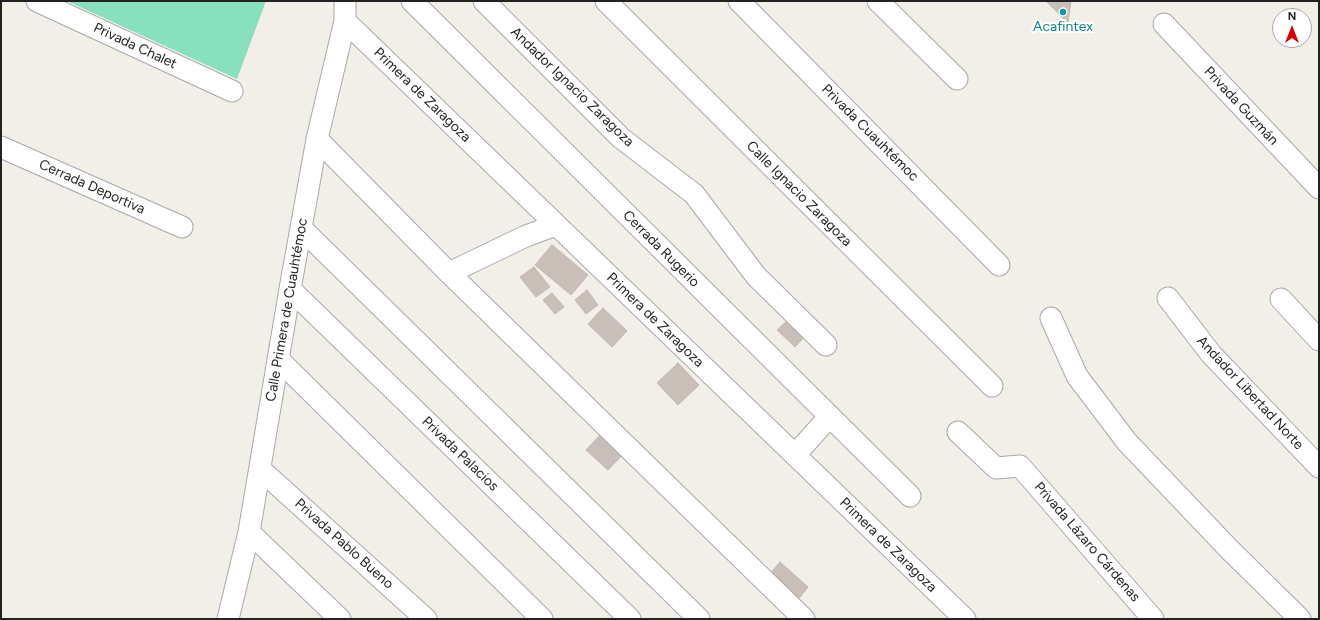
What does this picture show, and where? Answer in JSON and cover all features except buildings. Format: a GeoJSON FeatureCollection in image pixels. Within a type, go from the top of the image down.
{"type":"FeatureCollection","features":[{"type":"Feature","properties":{"kind":"street","name":"Privada Chalet"},"geometry":{"type":"LineString","coordinates":[[37,1],[232,91]]}},
{"type":"Feature","properties":{"kind":"street","name":"Cerrada Rugerio"},"geometry":{"type":"LineString","coordinates":[[412,1],[910,496]]}},
{"type":"Feature","properties":{"kind":"street","name":"Andador Ignacio Zaragoza"},"geometry":{"type":"LineString","coordinates":[[484,1],[621,138],[694,194],[756,276],[826,345]]}},
{"type":"Feature","properties":{"kind":"street","name":"Calle Ignacio Zaragoza"},"geometry":{"type":"LineString","coordinates":[[606,1],[992,386]]}},
{"type":"Feature","properties":{"kind":"street","name":"Privada Cuauhtémoc"},"geometry":{"type":"LineString","coordinates":[[739,1],[999,265]]}},
{"type":"Feature","properties":{"kind":"street"},"geometry":{"type":"LineString","coordinates":[[878,1],[957,79]]}},
{"type":"Feature","properties":{"kind":"street","name":"Calle Primera de Cuauhtémoc"},"geometry":{"type":"LineString","coordinates":[[228,619],[249,532],[301,228],[345,11]]}},
{"type":"Feature","properties":{"kind":"street","name":"Primera de Zaragoza"},"geometry":{"type":"LineString","coordinates":[[345,11],[556,225],[965,619]]}},
{"type":"Feature","properties":{"kind":"street","name":"Privada Guzmán"},"geometry":{"type":"LineString","coordinates":[[1164,24],[1319,188]]}},
{"type":"Feature","properties":{"kind":"street"},"geometry":{"type":"LineString","coordinates":[[318,139],[449,274],[804,619]]}},
{"type":"Feature","properties":{"kind":"street","name":"Cerrada Deportiva"},"geometry":{"type":"LineString","coordinates":[[1,147],[182,227]]}},
{"type":"Feature","properties":{"kind":"street"},"geometry":{"type":"LineString","coordinates":[[449,274],[526,236],[556,225]]}},
{"type":"Feature","properties":{"kind":"street"},"geometry":{"type":"LineString","coordinates":[[301,228],[699,619]]}},
{"type":"Feature","properties":{"kind":"street","name":"Privada Palacios"},"geometry":{"type":"LineString","coordinates":[[290,289],[630,619]]}},
{"type":"Feature","properties":{"kind":"street","name":"Andador Libertad Norte"},"geometry":{"type":"LineString","coordinates":[[1168,298],[1211,354],[1319,467]]}},
{"type":"Feature","properties":{"kind":"street"},"geometry":{"type":"LineString","coordinates":[[1281,299],[1319,340]]}},
{"type":"Feature","properties":{"kind":"street"},"geometry":{"type":"LineString","coordinates":[[1051,318],[1077,376],[1127,442],[1229,549],[1300,619]]}},
{"type":"Feature","properties":{"kind":"street"},"geometry":{"type":"LineString","coordinates":[[278,359],[542,619]]}},
{"type":"Feature","properties":{"kind":"street"},"geometry":{"type":"LineString","coordinates":[[795,455],[829,417]]}},
{"type":"Feature","properties":{"kind":"street","name":"Privada Lázaro Cárdenas"},"geometry":{"type":"LineString","coordinates":[[958,432],[996,468],[1020,466],[1153,619]]}},
{"type":"Feature","properties":{"kind":"street","name":"Privada Pablo Bueno"},"geometry":{"type":"LineString","coordinates":[[260,468],[426,619]]}},
{"type":"Feature","properties":{"kind":"street"},"geometry":{"type":"LineString","coordinates":[[249,532],[340,619]]}},
{"type":"Feature","properties":{"kind":"green space"},"geometry":{"type":"Polygon","coordinates":[[[67,1],[266,1],[237,79],[67,1]]]}},
{"type":"Feature","properties":{"kind":"place","name":"Acafintex"},"geometry":{"type":"Point","coordinates":[1063,12]}}]}
